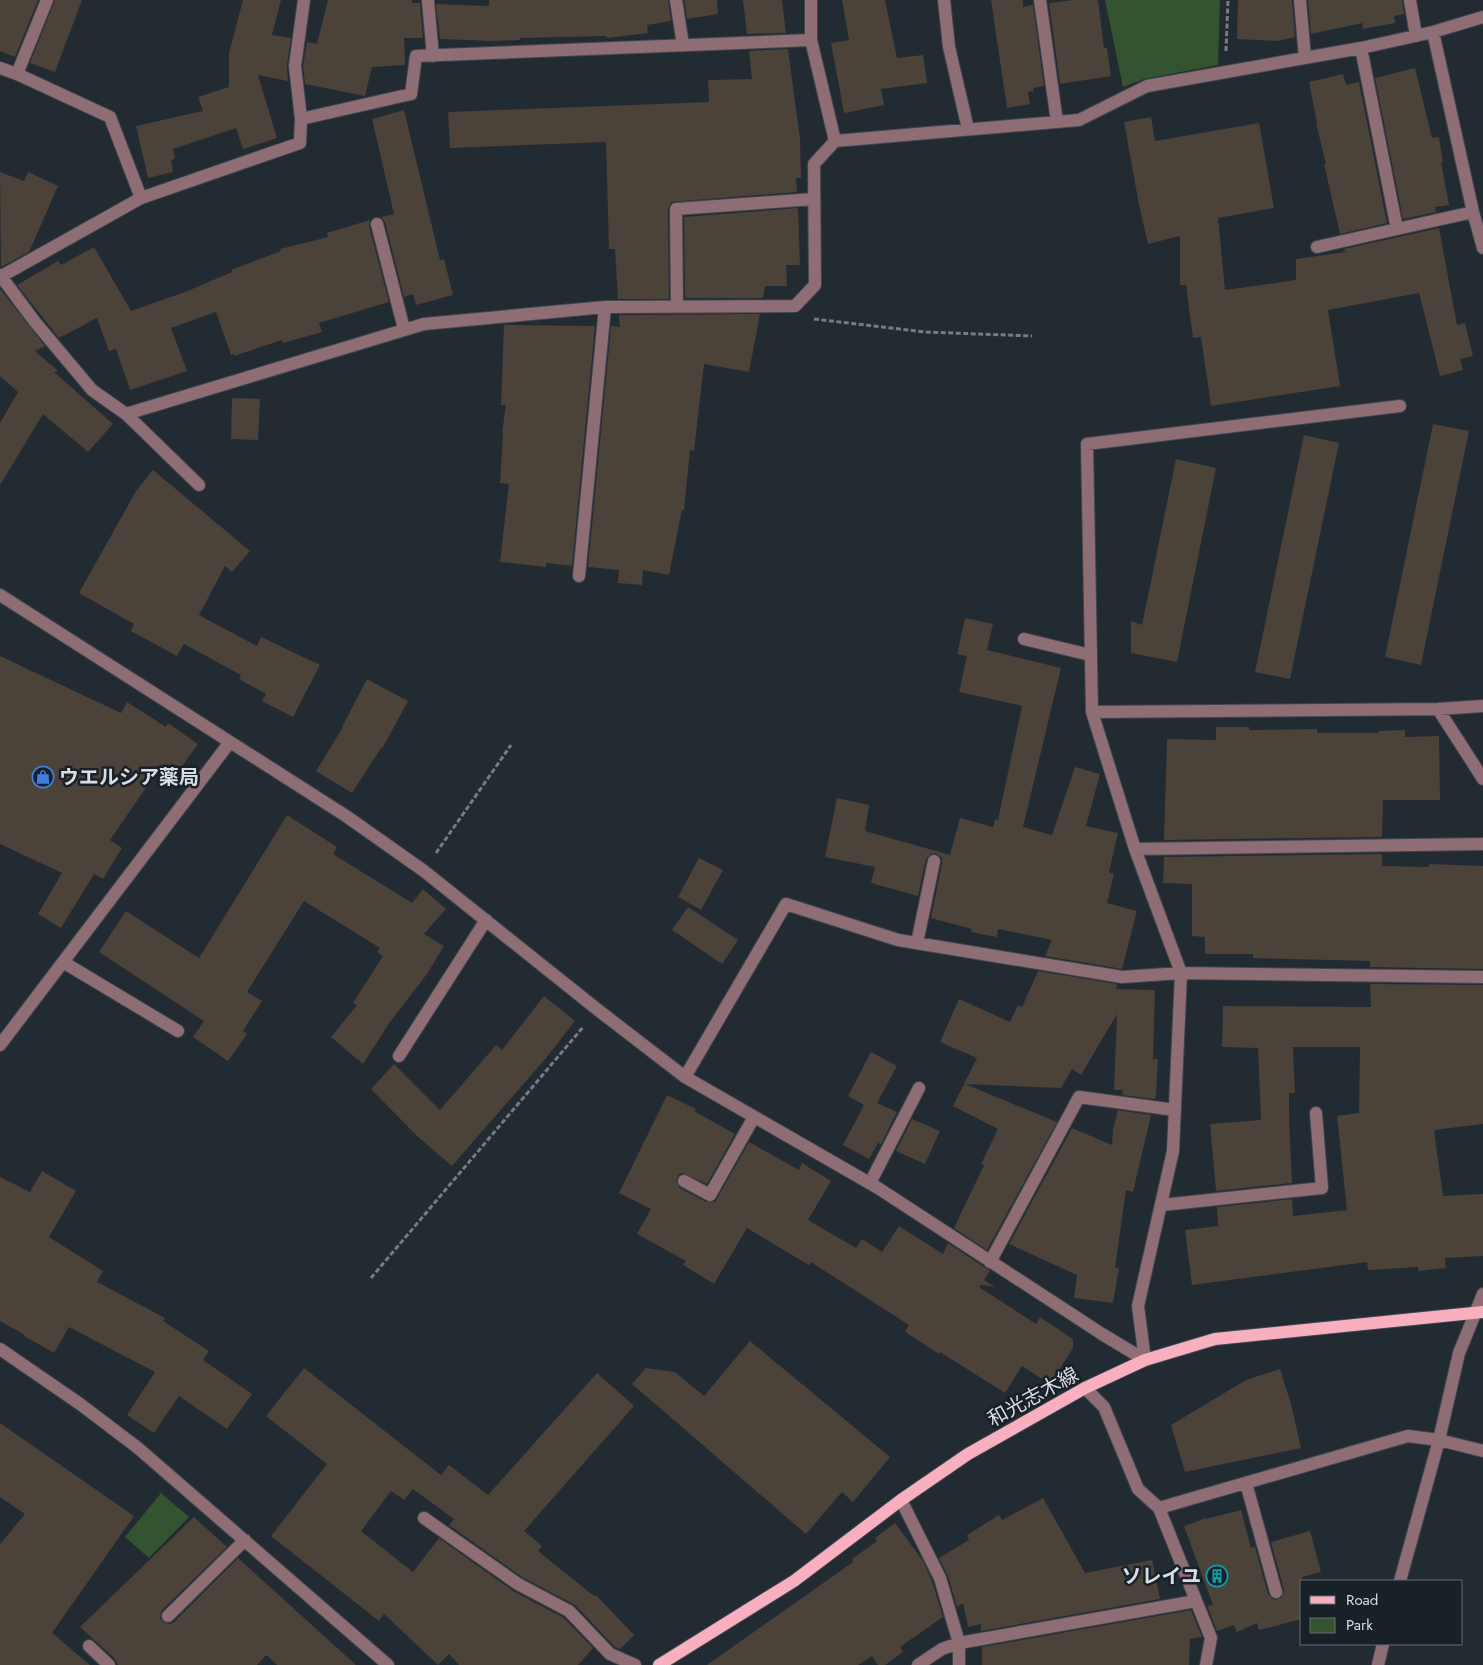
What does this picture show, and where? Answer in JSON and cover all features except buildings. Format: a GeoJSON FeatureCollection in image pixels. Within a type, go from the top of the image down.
{"type":"FeatureCollection","features":[{"type":"Feature","properties":{"kind":"main road","name":"和光志木線"},"geometry":{"type":"LineString","coordinates":[[659,1665],[794,1582],[901,1500],[968,1454],[1085,1388],[1145,1360],[1215,1339],[1479,1312]]}},
{"type":"Feature","properties":{"kind":"street"},"geometry":{"type":"LineString","coordinates":[[17,74],[47,0]]}},
{"type":"Feature","properties":{"kind":"street"},"geometry":{"type":"LineString","coordinates":[[199,485],[126,414],[92,390],[35,322],[0,276],[141,198],[300,143],[301,119],[295,66],[304,0]]}},
{"type":"Feature","properties":{"kind":"street"},"geometry":{"type":"LineString","coordinates":[[676,0],[683,45]]}},
{"type":"Feature","properties":{"kind":"street"},"geometry":{"type":"LineString","coordinates":[[811,0],[811,40],[835,141]]}},
{"type":"Feature","properties":{"kind":"street"},"geometry":{"type":"LineString","coordinates":[[944,0],[949,47],[968,129]]}},
{"type":"Feature","properties":{"kind":"street"},"geometry":{"type":"LineString","coordinates":[[1040,0],[1057,122]]}},
{"type":"Feature","properties":{"kind":"street"},"geometry":{"type":"LineString","coordinates":[[1300,0],[1305,58]]}},
{"type":"Feature","properties":{"kind":"street"},"geometry":{"type":"LineString","coordinates":[[1410,0],[1416,36]]}},
{"type":"Feature","properties":{"kind":"street"},"geometry":{"type":"LineString","coordinates":[[428,2],[433,56]]}},
{"type":"Feature","properties":{"kind":"street"},"geometry":{"type":"LineString","coordinates":[[126,414],[424,324],[605,307],[795,306],[815,285],[814,164],[835,141],[1078,120],[1147,86],[1361,48],[1433,32],[1483,17]]}},
{"type":"Feature","properties":{"kind":"street"},"geometry":{"type":"LineString","coordinates":[[1433,32],[1473,212],[1483,248]]}},
{"type":"Feature","properties":{"kind":"street"},"geometry":{"type":"LineString","coordinates":[[301,119],[411,94],[416,56],[811,40]]}},
{"type":"Feature","properties":{"kind":"street"},"geometry":{"type":"LineString","coordinates":[[1361,48],[1397,229]]}},
{"type":"Feature","properties":{"kind":"street"},"geometry":{"type":"LineString","coordinates":[[0,68],[110,117],[141,198]]}},
{"type":"Feature","properties":{"kind":"street"},"geometry":{"type":"LineString","coordinates":[[677,306],[676,209],[814,198]]}},
{"type":"Feature","properties":{"kind":"street"},"geometry":{"type":"LineString","coordinates":[[1318,247],[1473,212]]}},
{"type":"Feature","properties":{"kind":"street"},"geometry":{"type":"LineString","coordinates":[[377,224],[404,329]]}},
{"type":"Feature","properties":{"kind":"street"},"geometry":{"type":"LineString","coordinates":[[578,576],[605,307]]}},
{"type":"Feature","properties":{"kind":"street"},"geometry":{"type":"LineString","coordinates":[[1145,1360],[1138,1306],[1162,1205],[1172,1151],[1181,974],[1135,849],[1092,712],[1087,444],[1400,406]]}},
{"type":"Feature","properties":{"kind":"street"},"geometry":{"type":"LineString","coordinates":[[0,595],[346,816],[424,870],[684,1077],[870,1183],[1145,1360]]}},
{"type":"Feature","properties":{"kind":"street"},"geometry":{"type":"LineString","coordinates":[[1024,639],[1090,655]]}},
{"type":"Feature","properties":{"kind":"street"},"geometry":{"type":"LineString","coordinates":[[1092,712],[1438,709],[1483,706]]}},
{"type":"Feature","properties":{"kind":"street"},"geometry":{"type":"LineString","coordinates":[[1438,709],[1483,779]]}},
{"type":"Feature","properties":{"kind":"street"},"geometry":{"type":"LineString","coordinates":[[0,1045],[230,742]]}},
{"type":"Feature","properties":{"kind":"street"},"geometry":{"type":"LineString","coordinates":[[1135,849],[1483,844]]}},
{"type":"Feature","properties":{"kind":"street"},"geometry":{"type":"LineString","coordinates":[[917,943],[934,862]]}},
{"type":"Feature","properties":{"kind":"street"},"geometry":{"type":"LineString","coordinates":[[684,1077],[786,904],[898,940],[1122,977],[1181,974],[1483,977]]}},
{"type":"Feature","properties":{"kind":"street"},"geometry":{"type":"LineString","coordinates":[[399,1056],[486,920]]}},
{"type":"Feature","properties":{"kind":"street"},"geometry":{"type":"LineString","coordinates":[[63,962],[178,1031]]}},
{"type":"Feature","properties":{"kind":"street"},"geometry":{"type":"LineString","coordinates":[[870,1183],[919,1088]]}},
{"type":"Feature","properties":{"kind":"street"},"geometry":{"type":"LineString","coordinates":[[990,1262],[1079,1097],[1175,1110]]}},
{"type":"Feature","properties":{"kind":"street"},"geometry":{"type":"LineString","coordinates":[[1162,1205],[1322,1188],[1316,1113]]}},
{"type":"Feature","properties":{"kind":"street"},"geometry":{"type":"LineString","coordinates":[[684,1181],[710,1195],[754,1117]]}},
{"type":"Feature","properties":{"kind":"street"},"geometry":{"type":"LineString","coordinates":[[1400,1580],[1439,1440],[1458,1353],[1479,1312],[1483,1294]]}},
{"type":"Feature","properties":{"kind":"street"},"geometry":{"type":"LineString","coordinates":[[0,1349],[131,1442],[388,1665]]}},
{"type":"Feature","properties":{"kind":"street"},"geometry":{"type":"LineString","coordinates":[[1085,1388],[1104,1407],[1138,1489],[1160,1508],[1211,1638],[1206,1665]]}},
{"type":"Feature","properties":{"kind":"street"},"geometry":{"type":"LineString","coordinates":[[1160,1508],[1408,1436],[1439,1440],[1483,1451]]}},
{"type":"Feature","properties":{"kind":"street"},"geometry":{"type":"LineString","coordinates":[[1246,1483],[1276,1592]]}},
{"type":"Feature","properties":{"kind":"street"},"geometry":{"type":"LineString","coordinates":[[901,1500],[940,1578],[959,1643],[958,1665]]}},
{"type":"Feature","properties":{"kind":"street"},"geometry":{"type":"LineString","coordinates":[[424,1518],[518,1584],[569,1611],[610,1654],[635,1665]]}},
{"type":"Feature","properties":{"kind":"street"},"geometry":{"type":"LineString","coordinates":[[168,1616],[245,1540]]}},
{"type":"Feature","properties":{"kind":"street"},"geometry":{"type":"LineString","coordinates":[[918,1665],[942,1649],[959,1643],[1196,1601]]}},
{"type":"Feature","properties":{"kind":"street"},"geometry":{"type":"LineString","coordinates":[[1378,1665],[1383,1645]]}},
{"type":"Feature","properties":{"kind":"street"},"geometry":{"type":"LineString","coordinates":[[89,1646],[109,1665]]}},
{"type":"Feature","properties":{"kind":"path"},"geometry":{"type":"LineString","coordinates":[[1225,72],[1228,0]]}},
{"type":"Feature","properties":{"kind":"path"},"geometry":{"type":"LineString","coordinates":[[795,306],[810,318],[925,332],[1032,336]]}},
{"type":"Feature","properties":{"kind":"path"},"geometry":{"type":"LineString","coordinates":[[424,870],[511,745]]}},
{"type":"Feature","properties":{"kind":"path"},"geometry":{"type":"LineString","coordinates":[[371,1278],[598,1010]]}},
{"type":"Feature","properties":{"kind":"green space"},"geometry":{"type":"Polygon","coordinates":[[[1105,0],[1220,0],[1218,65],[1144,79],[1123,87],[1105,0]]]}},
{"type":"Feature","properties":{"kind":"green space"},"geometry":{"type":"Polygon","coordinates":[[[161,1493],[189,1517],[149,1558],[125,1537],[161,1493]]]}},
{"type":"Feature","properties":{"kind":"place","name":"ウエルシア薬局"},"geometry":{"type":"Point","coordinates":[43,777]}},
{"type":"Feature","properties":{"kind":"place","name":"ソレイユ"},"geometry":{"type":"Point","coordinates":[1217,1576]}}]}
